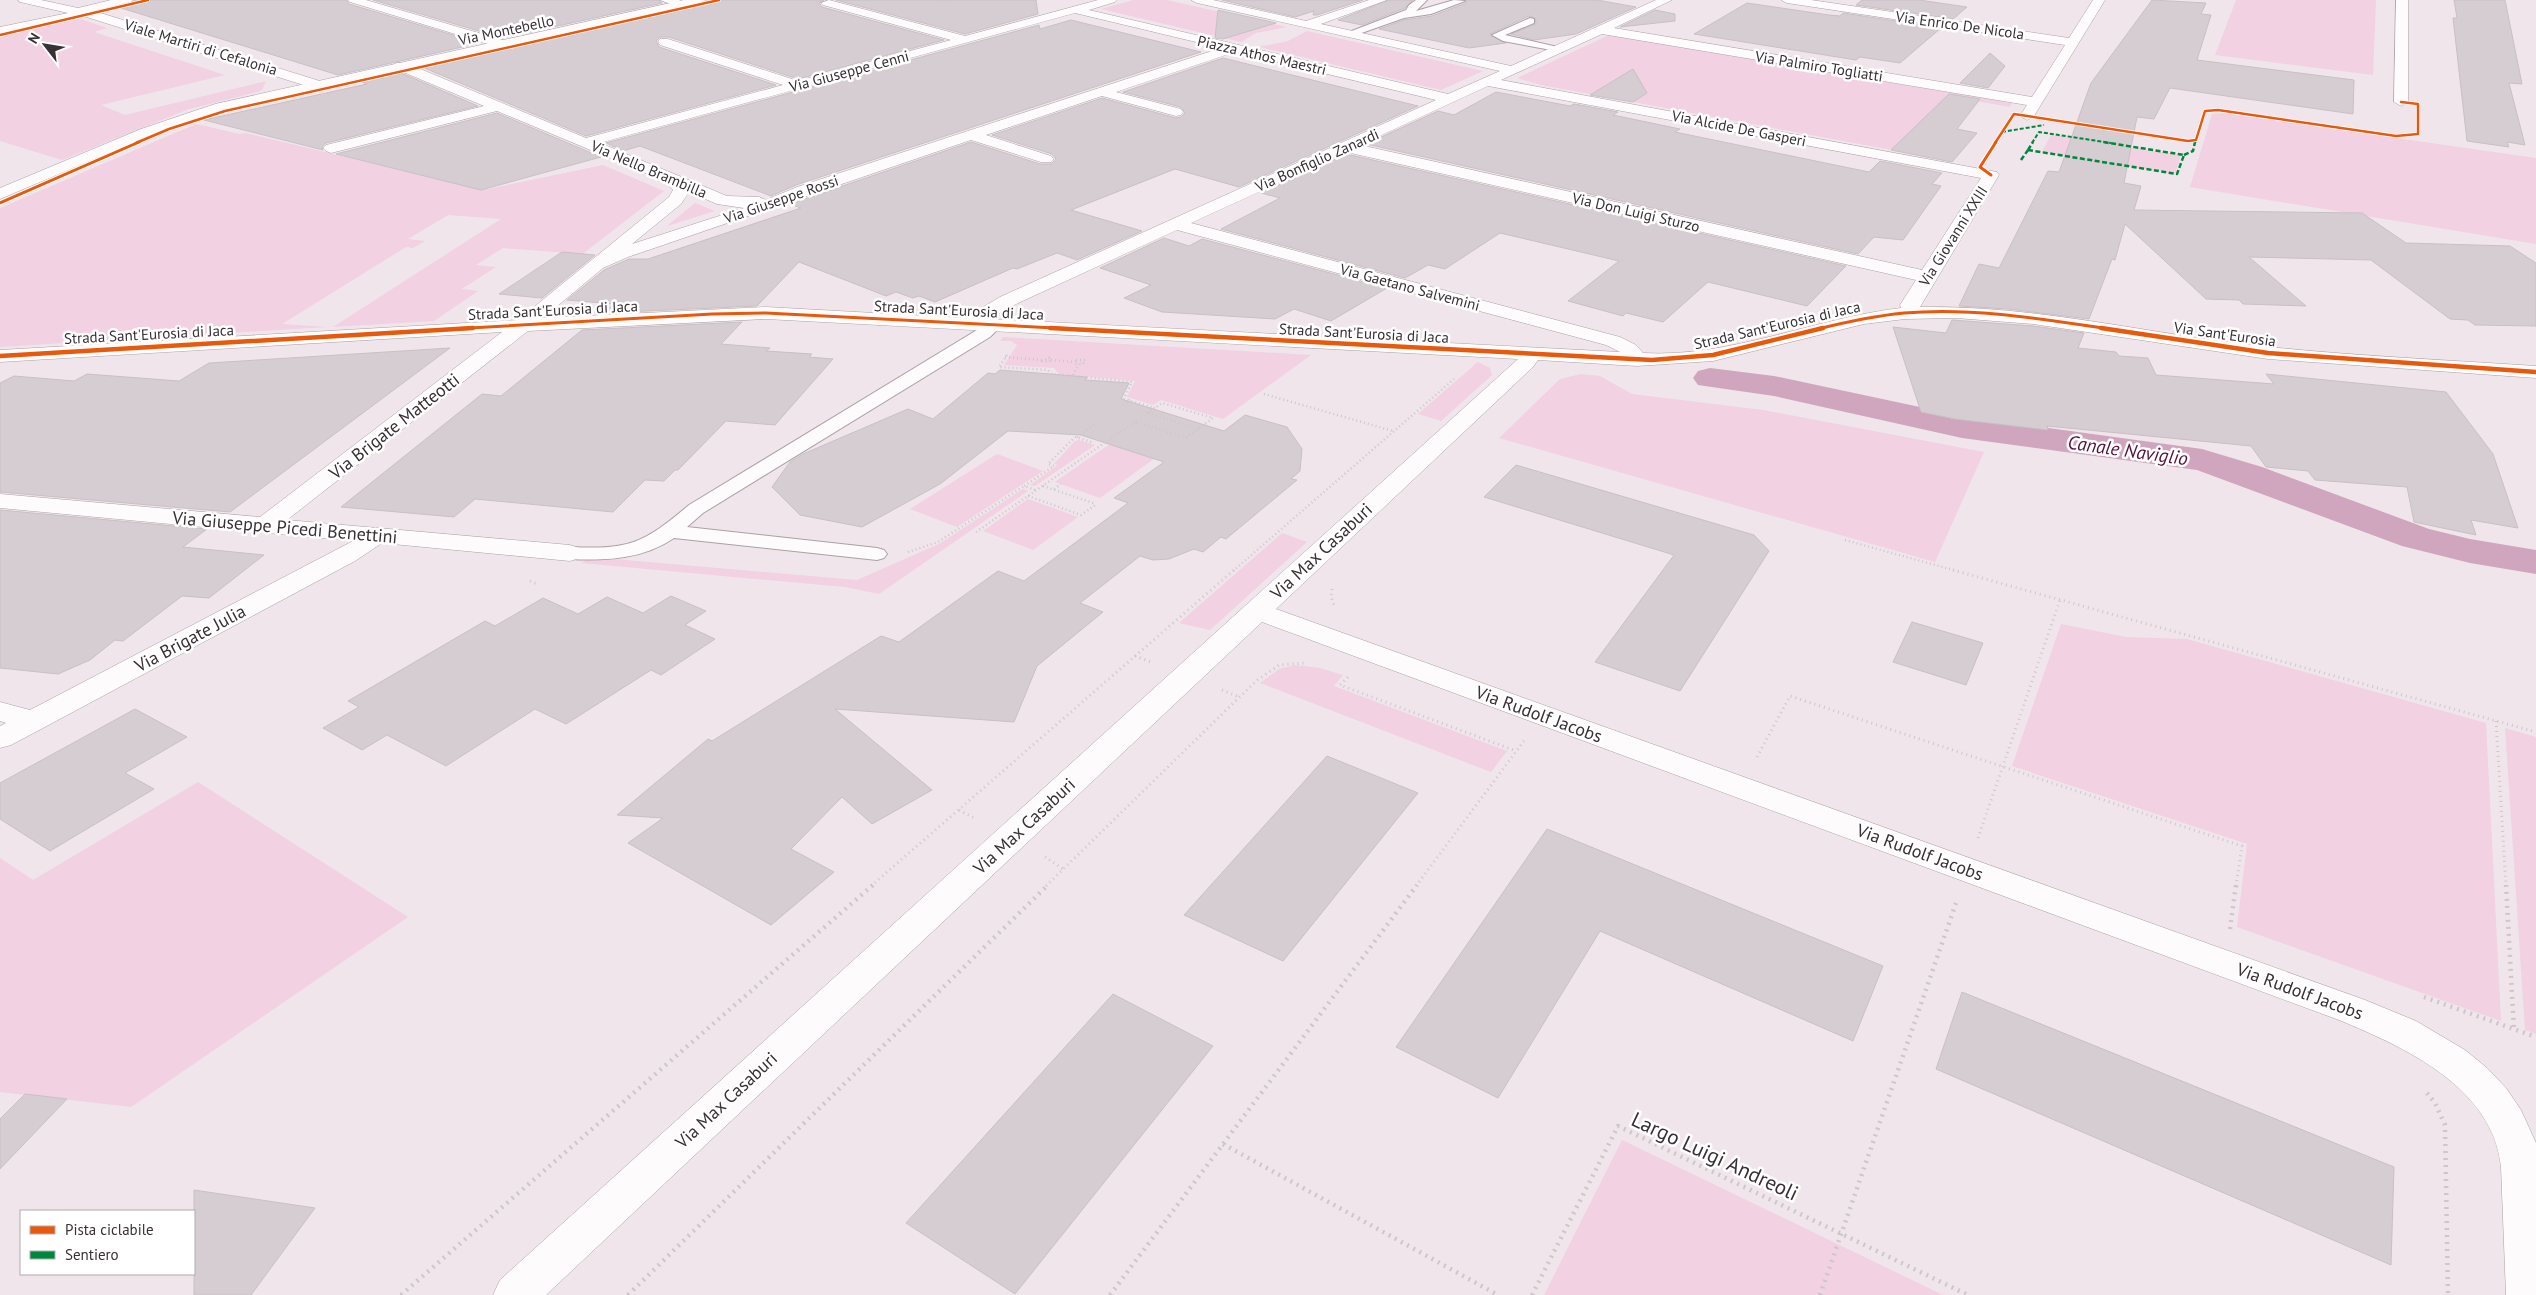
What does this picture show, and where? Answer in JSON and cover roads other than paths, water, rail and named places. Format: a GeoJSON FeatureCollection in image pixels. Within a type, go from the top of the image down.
{"type":"FeatureCollection","features":[{"type":"Feature","properties":{"kind":"street","name":"Viale Martiri di Cefalonia"},"geometry":{"type":"LineString","coordinates":[[24,0],[82,12],[318,84]]}},
{"type":"Feature","properties":{"kind":"street"},"geometry":{"type":"LineString","coordinates":[[0,31],[127,0]]}},
{"type":"Feature","properties":{"kind":"street"},"geometry":{"type":"LineString","coordinates":[[354,0],[502,44]]}},
{"type":"Feature","properties":{"kind":"street"},"geometry":{"type":"LineString","coordinates":[[666,0],[681,4]]}},
{"type":"Feature","properties":{"kind":"street","name":"Via Montebello"},"geometry":{"type":"LineString","coordinates":[[0,194],[174,121],[238,103],[700,0]]}},
{"type":"Feature","properties":{"kind":"street","name":"Via Giuseppe Cenni"},"geometry":{"type":"LineString","coordinates":[[588,142],[1111,0]]}},
{"type":"Feature","properties":{"kind":"street"},"geometry":{"type":"LineString","coordinates":[[1197,0],[1513,70]]}},
{"type":"Feature","properties":{"kind":"street"},"geometry":{"type":"LineString","coordinates":[[1307,24],[1381,0]]}},
{"type":"Feature","properties":{"kind":"street","name":"Via Bonfiglio Zanardi"},"geometry":{"type":"LineString","coordinates":[[983,327],[1007,300],[1666,0]]}},
{"type":"Feature","properties":{"kind":"street","name":"Via Enrico De Nicola"},"geometry":{"type":"LineString","coordinates":[[1786,0],[2073,42]]}},
{"type":"Feature","properties":{"kind":"street"},"geometry":{"type":"LineString","coordinates":[[2027,116],[2099,0]]}},
{"type":"Feature","properties":{"kind":"street"},"geometry":{"type":"LineString","coordinates":[[2401,102],[2402,0]]}},
{"type":"Feature","properties":{"kind":"street"},"geometry":{"type":"LineString","coordinates":[[827,3],[965,40]]}},
{"type":"Feature","properties":{"kind":"street","name":"Piazza Athos Maestri"},"geometry":{"type":"LineString","coordinates":[[1075,10],[1449,100]]}},
{"type":"Feature","properties":{"kind":"street","name":"Via Palmiro Togliatti"},"geometry":{"type":"LineString","coordinates":[[1601,30],[2036,102]]}},
{"type":"Feature","properties":{"kind":"street"},"geometry":{"type":"LineString","coordinates":[[664,42],[798,85]]}},
{"type":"Feature","properties":{"kind":"street","name":"Via Giuseppe Rossi"},"geometry":{"type":"LineString","coordinates":[[594,266],[622,253],[772,204],[803,190],[1235,48]]}},
{"type":"Feature","properties":{"kind":"street","name":"Via Nello Brambilla"},"geometry":{"type":"LineString","coordinates":[[401,66],[588,142],[602,151],[723,200],[738,203],[765,201],[803,190]]}},
{"type":"Feature","properties":{"kind":"street","name":"Via Alcide De Gasperi"},"geometry":{"type":"LineString","coordinates":[[1488,82],[1991,175]]}},
{"type":"Feature","properties":{"kind":"street"},"geometry":{"type":"LineString","coordinates":[[1102,92],[1176,112]]}},
{"type":"Feature","properties":{"kind":"street"},"geometry":{"type":"LineString","coordinates":[[331,148],[500,106]]}},
{"type":"Feature","properties":{"kind":"street"},"geometry":{"type":"LineString","coordinates":[[971,135],[1046,159]]}},
{"type":"Feature","properties":{"kind":"street","name":"Via Don Luigi Sturzo"},"geometry":{"type":"LineString","coordinates":[[1346,147],[1927,277]]}},
{"type":"Feature","properties":{"kind":"street","name":"Via Giovanni XXIII"},"geometry":{"type":"LineString","coordinates":[[1912,313],[1910,305],[1991,175]]}},
{"type":"Feature","properties":{"kind":"street","name":"Via Giuseppe Rossi"},"geometry":{"type":"LineString","coordinates":[[521,325],[678,197],[682,192],[681,186],[673,180]]}},
{"type":"Feature","properties":{"kind":"street","name":"Via Gaetano Salvemini"},"geometry":{"type":"LineString","coordinates":[[1175,224],[1613,341],[1629,349],[1638,360]]}},
{"type":"Feature","properties":{"kind":"street","name":"Strada Sant'Eurosia di Jaca"},"geometry":{"type":"LineString","coordinates":[[0,356],[757,313],[983,327],[1531,355],[1678,360],[1707,356],[1853,320],[1912,313]]}},
{"type":"Feature","properties":{"kind":"street","name":"Via Sant'Eurosia"},"geometry":{"type":"LineString","coordinates":[[1912,313],[2004,315],[2251,351],[2536,372]]}},
{"type":"Feature","properties":{"kind":"street","name":"Via Brigate Matteotti"},"geometry":{"type":"LineString","coordinates":[[265,525],[500,344],[521,325]]}},
{"type":"Feature","properties":{"kind":"street","name":"Via Max Casaburi"},"geometry":{"type":"LineString","coordinates":[[515,1295],[1526,363],[1531,355]]}},
{"type":"Feature","properties":{"kind":"street","name":"Via Giuseppe Picedi Benettini"},"geometry":{"type":"LineString","coordinates":[[0,501],[570,553]]}},
{"type":"Feature","properties":{"kind":"street","name":"Via Brigate Julia"},"geometry":{"type":"LineString","coordinates":[[0,738],[346,556],[378,535]]}},
{"type":"Feature","properties":{"kind":"street","name":"Via Rudolf Jacobs"},"geometry":{"type":"LineString","coordinates":[[1256,611],[2360,1013],[2402,1030],[2454,1063],[2477,1082],[2497,1104],[2511,1127],[2522,1170],[2528,1295]]}},
{"type":"Feature","properties":{"kind":"street"},"geometry":{"type":"LineString","coordinates":[[0,711],[34,721]]}},
{"type":"Feature","properties":{"kind":"lane"},"geometry":{"type":"LineString","coordinates":[[1406,14],[1422,0]]}},
{"type":"Feature","properties":{"kind":"lane"},"geometry":{"type":"LineString","coordinates":[[1349,34],[1406,14],[1428,12],[1455,1]]}},
{"type":"Feature","properties":{"kind":"lane"},"geometry":{"type":"LineString","coordinates":[[1530,20],[1497,35],[1558,50]]}},
{"type":"Feature","properties":{"kind":"lane"},"geometry":{"type":"LineString","coordinates":[[570,553],[631,549],[650,543],[696,509],[983,327]]}},
{"type":"Feature","properties":{"kind":"lane"},"geometry":{"type":"LineString","coordinates":[[670,530],[877,554]]}},
{"type":"Feature","properties":{"kind":"waterway","name":"Canale Naviglio"},"geometry":{"type":"LineString","coordinates":[[1710,378],[1774,386],[1962,427],[2202,460],[2249,475],[2416,538],[2470,551],[2536,562]]}}]}
